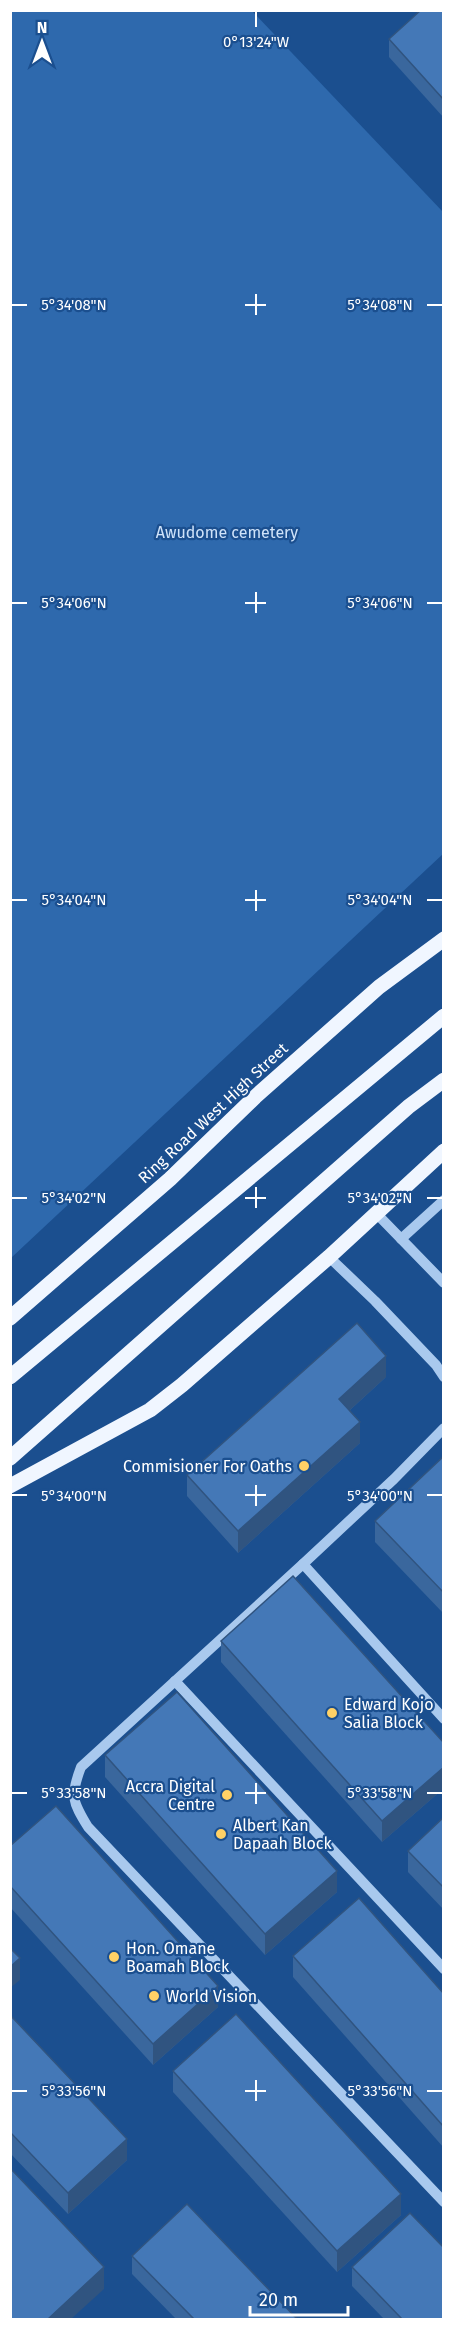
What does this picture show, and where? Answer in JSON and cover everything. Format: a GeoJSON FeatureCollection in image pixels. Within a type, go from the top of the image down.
{"type":"FeatureCollection","features":[{"type":"Feature","properties":{"kind":"main road","name":"Ring Road West High Street"},"geometry":{"type":"LineString","coordinates":[[10,1318],[170,1179],[255,1097],[379,987],[444,939]]}},
{"type":"Feature","properties":{"kind":"main road"},"geometry":{"type":"LineString","coordinates":[[10,1377],[444,1016]]}},
{"type":"Feature","properties":{"kind":"main road"},"geometry":{"type":"LineString","coordinates":[[10,1458],[408,1107],[444,1080]]}},
{"type":"Feature","properties":{"kind":"main road"},"geometry":{"type":"LineString","coordinates":[[10,1486],[150,1410],[329,1257],[375,1212],[444,1151]]}},
{"type":"Feature","properties":{"kind":"lane"},"geometry":{"type":"LineString","coordinates":[[401,1239],[444,1200]]}},
{"type":"Feature","properties":{"kind":"lane"},"geometry":{"type":"LineString","coordinates":[[375,1212],[444,1283]]}},
{"type":"Feature","properties":{"kind":"lane"},"geometry":{"type":"LineString","coordinates":[[329,1257],[383,1309],[436,1365],[444,1377]]}},
{"type":"Feature","properties":{"kind":"lane"},"geometry":{"type":"LineString","coordinates":[[444,1428],[394,1479],[303,1564],[81,1767],[74,1785],[74,1804],[88,1827],[444,2202]]}},
{"type":"Feature","properties":{"kind":"lane"},"geometry":{"type":"LineString","coordinates":[[303,1564],[444,1719]]}},
{"type":"Feature","properties":{"kind":"lane"},"geometry":{"type":"LineString","coordinates":[[175,1681],[444,1969]]}},
{"type":"Feature","properties":{"kind":"green space","name":"Awudome cemetery"},"geometry":{"type":"Polygon","coordinates":[[[11,10],[252,11],[443,212],[444,853],[11,1258],[11,10]]]}},
{"type":"Feature","properties":{"kind":"building"},"geometry":{"type":"Polygon","coordinates":[[[421,10],[444,11],[444,100],[389,39],[421,10]]]}},
{"type":"Feature","properties":{"kind":"building"},"geometry":{"type":"Polygon","coordinates":[[[357,1323],[386,1356],[339,1399],[360,1422],[238,1531],[187,1475],[357,1323]]]}},
{"type":"Feature","properties":{"kind":"building"},"geometry":{"type":"Polygon","coordinates":[[[444,1456],[444,1593],[375,1521],[444,1456]]]}},
{"type":"Feature","properties":{"kind":"building","name":"Edward Kojo Salia Block"},"geometry":{"type":"Polygon","coordinates":[[[293,1576],[444,1743],[444,1767],[382,1821],[221,1641],[293,1576]]]}},
{"type":"Feature","properties":{"kind":"building","name":"Albert Kan Dapaah Block"},"geometry":{"type":"Polygon","coordinates":[[[177,1692],[337,1871],[265,1934],[105,1755],[177,1692]]]}},
{"type":"Feature","properties":{"kind":"building","name":"Hon. Omane Boamah Block"},"geometry":{"type":"Polygon","coordinates":[[[56,1806],[218,1986],[153,2044],[10,1886],[10,1846],[56,1806]]]}},
{"type":"Feature","properties":{"kind":"building"},"geometry":{"type":"Polygon","coordinates":[[[444,1817],[444,1888],[408,1851],[444,1817]]]}},
{"type":"Feature","properties":{"kind":"building"},"geometry":{"type":"Polygon","coordinates":[[[359,1898],[444,1994],[444,2127],[293,1956],[359,1898]]]}},
{"type":"Feature","properties":{"kind":"building"},"geometry":{"type":"Polygon","coordinates":[[[10,1948],[20,1958],[10,1967],[10,1948]]]}},
{"type":"Feature","properties":{"kind":"building"},"geometry":{"type":"Polygon","coordinates":[[[236,2014],[401,2194],[337,2251],[173,2071],[236,2014]]]}},
{"type":"Feature","properties":{"kind":"building"},"geometry":{"type":"Polygon","coordinates":[[[10,2015],[127,2139],[68,2193],[10,2132],[10,2015]]]}},
{"type":"Feature","properties":{"kind":"building"},"geometry":{"type":"Polygon","coordinates":[[[10,2168],[104,2267],[48,2319],[10,2319],[10,2168]]]}},
{"type":"Feature","properties":{"kind":"building"},"geometry":{"type":"Polygon","coordinates":[[[187,2204],[297,2319],[194,2319],[132,2256],[187,2204]]]}},
{"type":"Feature","properties":{"kind":"building"},"geometry":{"type":"Polygon","coordinates":[[[410,2213],[444,2248],[444,2319],[402,2319],[352,2267],[410,2213]]]}},
{"type":"Feature","properties":{"kind":"place","name":"Commisioner For Oaths"},"geometry":{"type":"Point","coordinates":[304,1466]}},
{"type":"Feature","properties":{"kind":"place","name":"Edward Kojo Salia Block"},"geometry":{"type":"Point","coordinates":[332,1713]}},
{"type":"Feature","properties":{"kind":"place","name":"Accra Digital Centre"},"geometry":{"type":"Point","coordinates":[227,1795]}},
{"type":"Feature","properties":{"kind":"place","name":"Albert Kan Dapaah Block"},"geometry":{"type":"Point","coordinates":[221,1834]}},
{"type":"Feature","properties":{"kind":"place","name":"Hon. Omane Boamah Block"},"geometry":{"type":"Point","coordinates":[114,1957]}},
{"type":"Feature","properties":{"kind":"place","name":"World Vision"},"geometry":{"type":"Point","coordinates":[154,1996]}}]}
